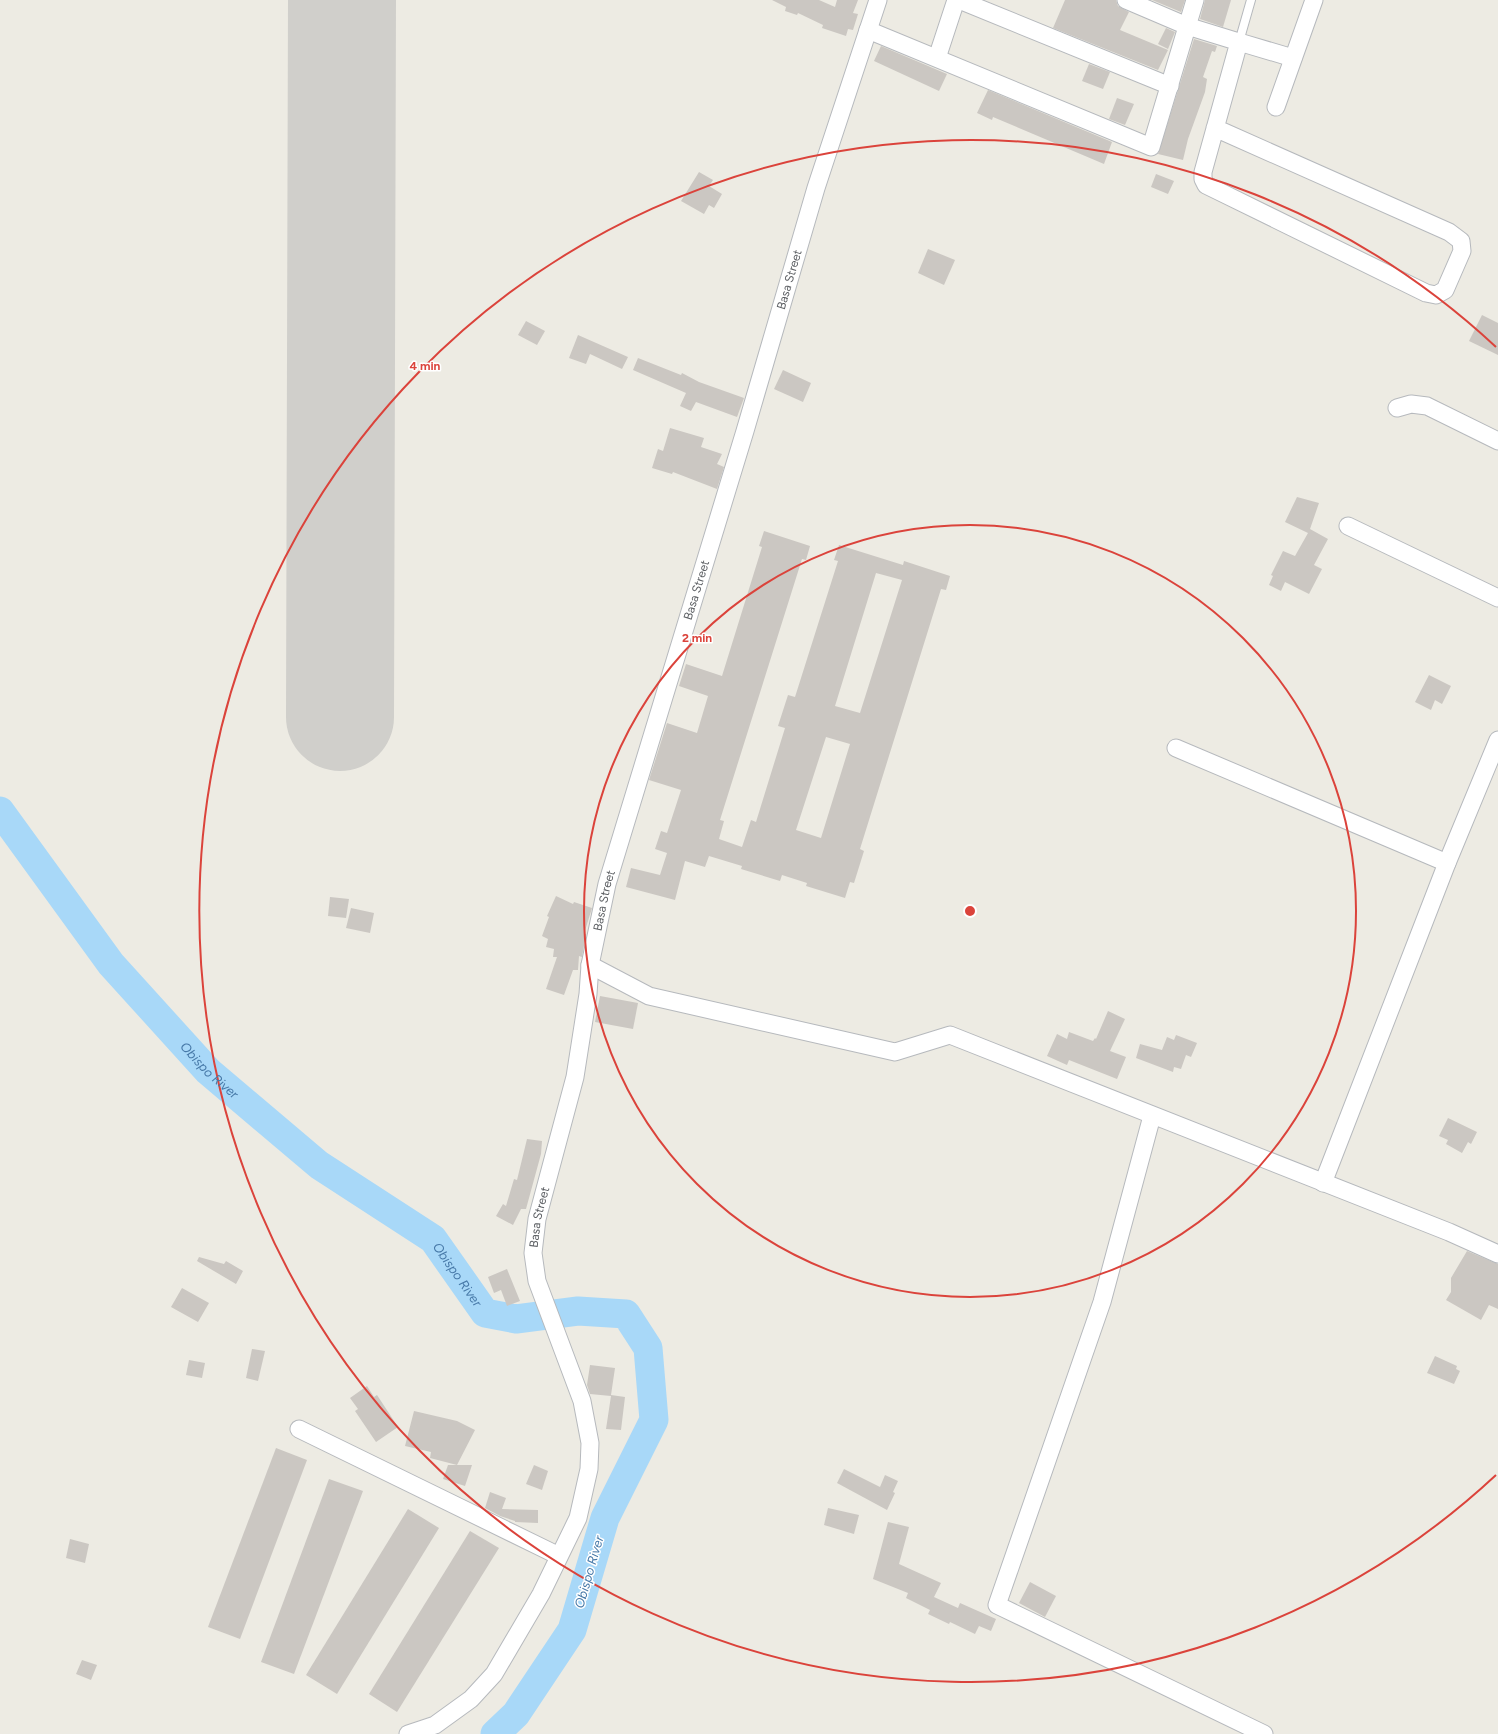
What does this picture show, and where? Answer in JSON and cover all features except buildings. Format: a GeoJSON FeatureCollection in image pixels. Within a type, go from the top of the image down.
{"type":"FeatureCollection","features":[{"type":"Feature","properties":{"kind":"street","name":"Basa Street"},"geometry":{"type":"LineString","coordinates":[[408,1734],[435,1725],[471,1699],[494,1674],[541,1594],[578,1518],[589,1469],[590,1449],[582,1401],[537,1281],[532,1253],[537,1218],[575,1077],[588,994],[590,964],[607,884],[745,431],[816,188],[878,0]]}},
{"type":"Feature","properties":{"kind":"street"},"geometry":{"type":"LineString","coordinates":[[937,58],[956,0]]}},
{"type":"Feature","properties":{"kind":"street"},"geometry":{"type":"LineString","coordinates":[[959,0],[1170,86]]}},
{"type":"Feature","properties":{"kind":"street"},"geometry":{"type":"LineString","coordinates":[[1126,0],[1187,26],[1293,58]]}},
{"type":"Feature","properties":{"kind":"street"},"geometry":{"type":"LineString","coordinates":[[868,30],[1151,147],[1195,0]]}},
{"type":"Feature","properties":{"kind":"street"},"geometry":{"type":"LineString","coordinates":[[1276,107],[1314,0]]}},
{"type":"Feature","properties":{"kind":"street"},"geometry":{"type":"LineString","coordinates":[[1215,128],[1450,232],[1461,241],[1462,251],[1445,290],[1436,295],[1426,293],[1206,185],[1203,179],[1203,172],[1215,128],[1239,42]]}},
{"type":"Feature","properties":{"kind":"street"},"geometry":{"type":"LineString","coordinates":[[1397,408],[1411,404],[1427,406],[1498,441]]}},
{"type":"Feature","properties":{"kind":"street"},"geometry":{"type":"LineString","coordinates":[[1348,526],[1498,598]]}},
{"type":"Feature","properties":{"kind":"street"},"geometry":{"type":"LineString","coordinates":[[1322,1183],[1447,863],[1498,740]]}},
{"type":"Feature","properties":{"kind":"street"},"geometry":{"type":"LineString","coordinates":[[1176,748],[1447,863]]}},
{"type":"Feature","properties":{"kind":"street"},"geometry":{"type":"LineString","coordinates":[[590,964],[649,996],[895,1052],[950,1035],[1449,1232],[1498,1254]]}},
{"type":"Feature","properties":{"kind":"street"},"geometry":{"type":"LineString","coordinates":[[1152,1116],[1102,1302],[997,1605],[1264,1734]]}},
{"type":"Feature","properties":{"kind":"street"},"geometry":{"type":"LineString","coordinates":[[299,1429],[559,1556]]}},
{"type":"Feature","properties":{"kind":"lane"},"geometry":{"type":"LineString","coordinates":[[1239,42],[1251,0]]}},
{"type":"Feature","properties":{"kind":"waterway","name":"Obispo River"},"geometry":{"type":"LineString","coordinates":[[0,811],[111,964],[208,1071],[319,1165],[433,1239],[485,1313],[516,1319],[578,1311],[626,1314],[648,1348],[654,1420],[605,1518],[572,1630],[516,1714],[495,1734]]}},
{"type":"Feature","properties":{"kind":"runway"},"geometry":{"type":"LineString","coordinates":[[340,717],[342,0]]}}]}
